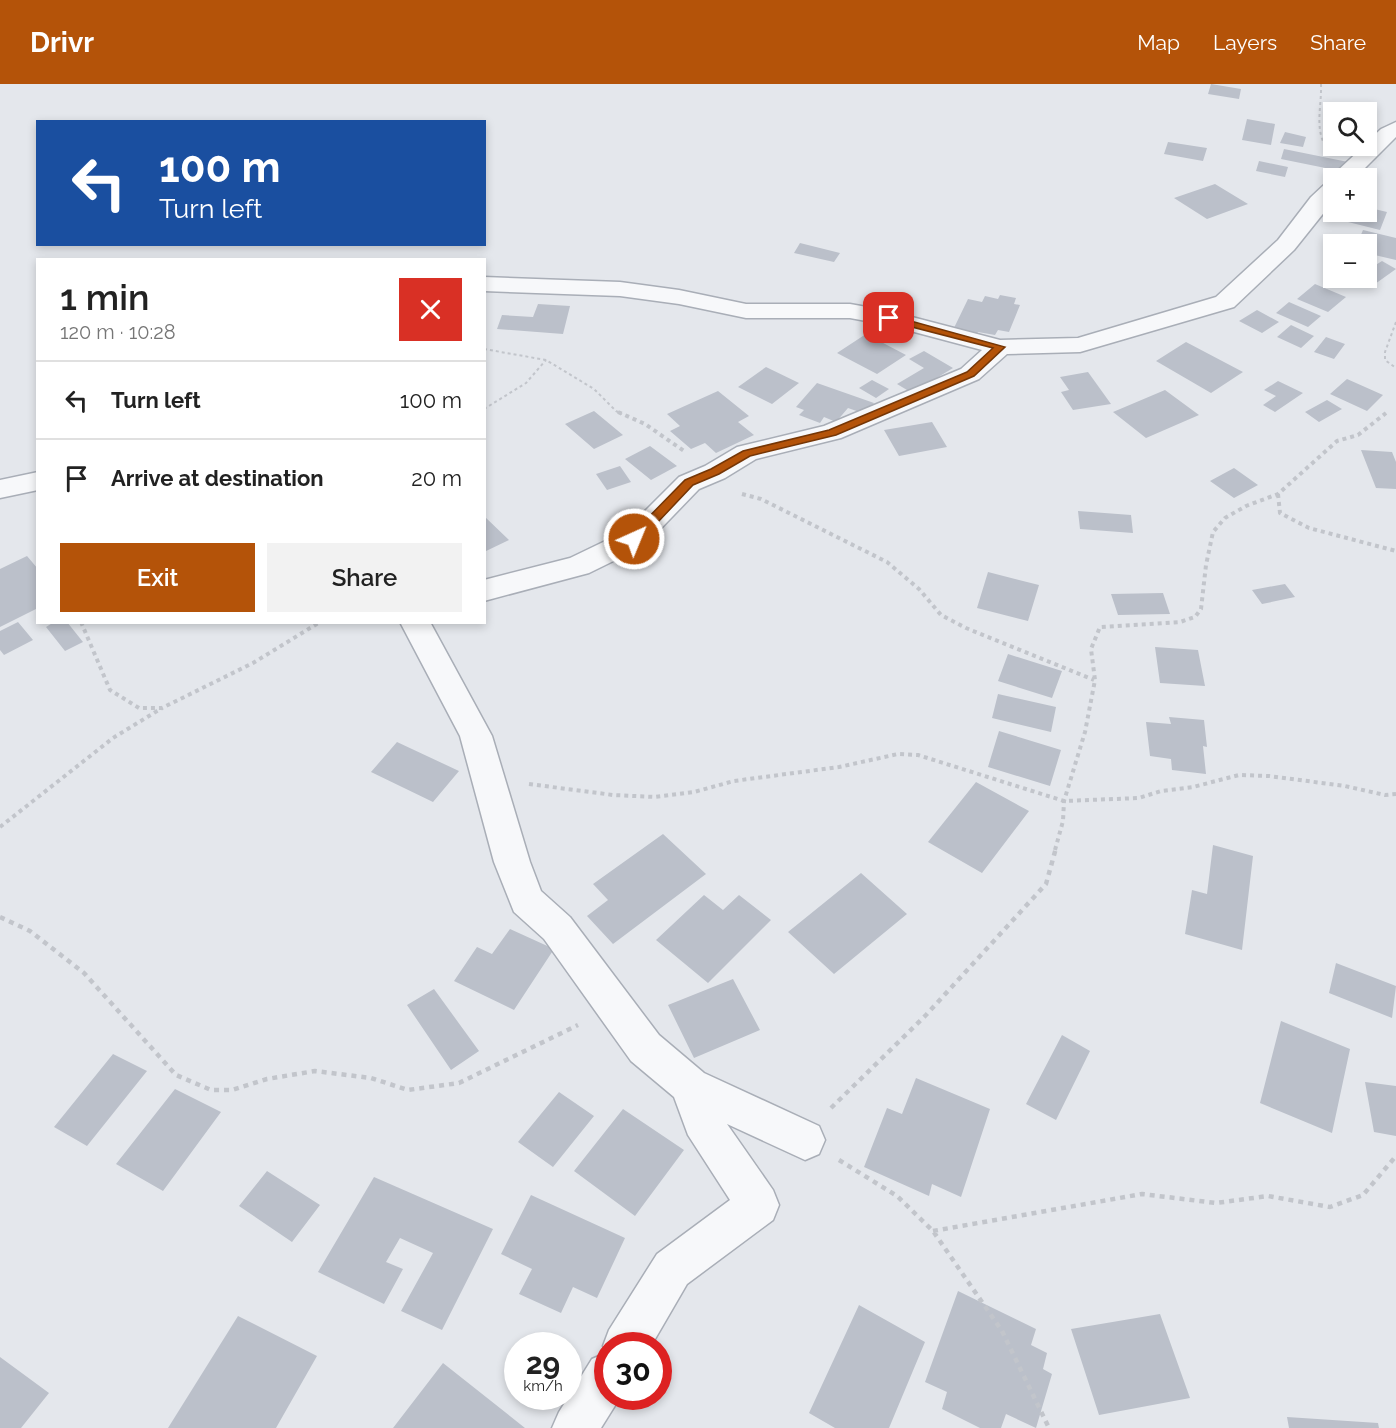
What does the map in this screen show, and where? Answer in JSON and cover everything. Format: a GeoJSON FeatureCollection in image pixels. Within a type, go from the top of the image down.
{"type":"FeatureCollection","features":[{"type":"Feature","properties":{"kind":"street"},"geometry":{"type":"LineString","coordinates":[[1353,168],[1396,128]]}},
{"type":"Feature","properties":{"kind":"street"},"geometry":{"type":"LineString","coordinates":[[486,284],[620,290],[679,297],[746,311],[850,311],[889,318],[1000,347],[1080,345],[1225,302],[1286,245],[1323,198]]}},
{"type":"Feature","properties":{"kind":"street"},"geometry":{"type":"LineString","coordinates":[[486,590],[579,566],[634,539],[689,483],[715,472],[747,453],[832,432],[970,374],[1000,347]]}},
{"type":"Feature","properties":{"kind":"street"},"geometry":{"type":"LineString","coordinates":[[0,489],[36,481]]}},
{"type":"Feature","properties":{"kind":"street"},"geometry":{"type":"LineString","coordinates":[[416,624],[476,736],[512,862],[527,901],[557,928],[645,1048],[690,1086],[809,1133]]}},
{"type":"Feature","properties":{"kind":"street"},"geometry":{"type":"LineString","coordinates":[[634,1332],[672,1269],[758,1205],[702,1121],[690,1086]]}},
{"type":"Feature","properties":{"kind":"street"},"geometry":{"type":"LineString","coordinates":[[575,1428],[594,1397]]}},
{"type":"Feature","properties":{"kind":"path"},"geometry":{"type":"LineString","coordinates":[[1321,84],[1322,146],[1346,168]]}},
{"type":"Feature","properties":{"kind":"path"},"geometry":{"type":"LineString","coordinates":[[1396,322],[1385,352],[1385,360],[1396,368]]}},
{"type":"Feature","properties":{"kind":"path"},"geometry":{"type":"LineString","coordinates":[[486,349],[546,360],[594,389],[616,411],[645,424],[715,472]]}},
{"type":"Feature","properties":{"kind":"path"},"geometry":{"type":"LineString","coordinates":[[486,408],[509,396],[537,375],[546,360]]}},
{"type":"Feature","properties":{"kind":"path"},"geometry":{"type":"LineString","coordinates":[[1049,1428],[1002,1331],[933,1231],[897,1196],[839,1160],[809,1133],[926,1015],[1046,884],[1063,821],[1064,801],[1085,732],[1095,680],[1091,649],[1100,627],[1180,622],[1195,617],[1202,609],[1206,565],[1213,532],[1225,518],[1246,506],[1278,494],[1305,473],[1337,441],[1358,435],[1386,413]]}},
{"type":"Feature","properties":{"kind":"path"},"geometry":{"type":"LineString","coordinates":[[689,483],[761,499],[888,562],[919,589],[941,615],[966,628],[1095,680]]}},
{"type":"Feature","properties":{"kind":"path"},"geometry":{"type":"LineString","coordinates":[[1278,494],[1280,513],[1309,528],[1396,551]]}},
{"type":"Feature","properties":{"kind":"path"},"geometry":{"type":"LineString","coordinates":[[82,624],[110,690],[139,708],[162,708]]}},
{"type":"Feature","properties":{"kind":"path"},"geometry":{"type":"LineString","coordinates":[[0,827],[113,738],[162,708],[253,663],[317,624]]}},
{"type":"Feature","properties":{"kind":"path"},"geometry":{"type":"LineString","coordinates":[[487,778],[613,795],[655,797],[694,792],[734,781],[839,767],[898,754],[918,755],[1064,801],[1139,798],[1161,791],[1193,788],[1239,775],[1269,776],[1345,786],[1385,795],[1396,794]]}},
{"type":"Feature","properties":{"kind":"path"},"geometry":{"type":"LineString","coordinates":[[0,917],[30,931],[84,973],[176,1075],[211,1090],[232,1090],[267,1078],[315,1071],[371,1078],[408,1090],[459,1083],[614,1006]]}},
{"type":"Feature","properties":{"kind":"path"},"geometry":{"type":"LineString","coordinates":[[933,1231],[1142,1194],[1216,1203],[1268,1196],[1330,1207],[1363,1195],[1396,1156]]}},
{"type":"Feature","properties":{"kind":"building"},"geometry":{"type":"Polygon","coordinates":[[[1211,84],[1241,89],[1239,99],[1208,94],[1211,84]]]}},
{"type":"Feature","properties":{"kind":"building"},"geometry":{"type":"Polygon","coordinates":[[[1247,119],[1275,124],[1271,145],[1242,140],[1247,119]]]}},
{"type":"Feature","properties":{"kind":"building"},"geometry":{"type":"Polygon","coordinates":[[[1285,132],[1306,137],[1303,147],[1280,143],[1285,132]]]}},
{"type":"Feature","properties":{"kind":"building"},"geometry":{"type":"Polygon","coordinates":[[[1168,142],[1207,148],[1203,161],[1164,154],[1168,142]]]}},
{"type":"Feature","properties":{"kind":"building"},"geometry":{"type":"Polygon","coordinates":[[[1284,149],[1348,162],[1346,168],[1325,168],[1281,159],[1284,149]]]}},
{"type":"Feature","properties":{"kind":"building"},"geometry":{"type":"Polygon","coordinates":[[[1259,161],[1288,167],[1285,177],[1256,171],[1259,161]]]}},
{"type":"Feature","properties":{"kind":"building"},"geometry":{"type":"Polygon","coordinates":[[[1215,184],[1248,204],[1207,219],[1174,198],[1215,184]]]}},
{"type":"Feature","properties":{"kind":"building"},"geometry":{"type":"Polygon","coordinates":[[[1377,210],[1387,212],[1380,230],[1348,222],[1377,222],[1377,210]]]}},
{"type":"Feature","properties":{"kind":"building"},"geometry":{"type":"Polygon","coordinates":[[[1363,230],[1396,238],[1396,260],[1377,256],[1377,234],[1361,234],[1363,230]]]}},
{"type":"Feature","properties":{"kind":"building"},"geometry":{"type":"Polygon","coordinates":[[[800,243],[840,253],[834,262],[794,253],[800,243]]]}},
{"type":"Feature","properties":{"kind":"building"},"geometry":{"type":"Polygon","coordinates":[[[1382,261],[1396,269],[1377,283],[1377,264],[1382,261]]]}},
{"type":"Feature","properties":{"kind":"building"},"geometry":{"type":"Polygon","coordinates":[[[1315,284],[1346,297],[1328,312],[1297,299],[1315,284]]]}},
{"type":"Feature","properties":{"kind":"building"},"geometry":{"type":"Polygon","coordinates":[[[1000,295],[1016,298],[1014,304],[1020,305],[1009,332],[998,330],[995,335],[978,332],[976,335],[953,330],[968,299],[982,302],[985,296],[998,299],[1000,295]]]}},
{"type":"Feature","properties":{"kind":"building"},"geometry":{"type":"Polygon","coordinates":[[[1289,302],[1321,316],[1308,327],[1276,313],[1289,302]]]}},
{"type":"Feature","properties":{"kind":"building"},"geometry":{"type":"Polygon","coordinates":[[[538,304],[570,306],[563,334],[497,329],[502,315],[533,317],[538,304]]]}},
{"type":"Feature","properties":{"kind":"building"},"geometry":{"type":"Polygon","coordinates":[[[1257,310],[1279,322],[1262,333],[1239,321],[1257,310]]]}},
{"type":"Feature","properties":{"kind":"building"},"geometry":{"type":"Polygon","coordinates":[[[1291,325],[1314,336],[1301,348],[1277,337],[1291,325]]]}},
{"type":"Feature","properties":{"kind":"building"},"geometry":{"type":"Polygon","coordinates":[[[866,334],[906,355],[877,374],[837,353],[866,334]]]}},
{"type":"Feature","properties":{"kind":"building"},"geometry":{"type":"Polygon","coordinates":[[[1326,337],[1345,344],[1334,359],[1314,352],[1326,337]]]}},
{"type":"Feature","properties":{"kind":"building"},"geometry":{"type":"Polygon","coordinates":[[[1186,342],[1243,372],[1211,393],[1156,361],[1186,342]]]}},
{"type":"Feature","properties":{"kind":"building"},"geometry":{"type":"Polygon","coordinates":[[[924,351],[953,368],[912,393],[897,384],[924,368],[909,359],[924,351]]]}},
{"type":"Feature","properties":{"kind":"building"},"geometry":{"type":"Polygon","coordinates":[[[766,367],[799,383],[772,404],[738,387],[766,367]]]}},
{"type":"Feature","properties":{"kind":"building"},"geometry":{"type":"Polygon","coordinates":[[[1088,372],[1111,404],[1073,410],[1061,392],[1069,390],[1060,377],[1088,372]]]}},
{"type":"Feature","properties":{"kind":"building"},"geometry":{"type":"Polygon","coordinates":[[[1347,379],[1383,395],[1367,411],[1330,394],[1347,379]]]}},
{"type":"Feature","properties":{"kind":"building"},"geometry":{"type":"Polygon","coordinates":[[[872,380],[889,389],[876,398],[859,388],[872,380]]]}},
{"type":"Feature","properties":{"kind":"building"},"geometry":{"type":"Polygon","coordinates":[[[1278,381],[1303,393],[1275,412],[1263,405],[1276,396],[1264,390],[1278,381]]]}},
{"type":"Feature","properties":{"kind":"building"},"geometry":{"type":"Polygon","coordinates":[[[817,383],[874,403],[865,414],[848,408],[836,422],[824,417],[820,423],[799,415],[804,410],[796,407],[817,383]]]}},
{"type":"Feature","properties":{"kind":"building"},"geometry":{"type":"Polygon","coordinates":[[[1165,390],[1199,415],[1146,438],[1113,412],[1165,390]]]}},
{"type":"Feature","properties":{"kind":"building"},"geometry":{"type":"Polygon","coordinates":[[[718,391],[749,416],[738,422],[754,435],[716,453],[705,443],[691,449],[670,431],[680,426],[667,414],[718,391]]]}},
{"type":"Feature","properties":{"kind":"building"},"geometry":{"type":"Polygon","coordinates":[[[1327,400],[1342,409],[1319,422],[1305,412],[1327,400]]]}},
{"type":"Feature","properties":{"kind":"building"},"geometry":{"type":"Polygon","coordinates":[[[594,411],[623,435],[594,449],[565,424],[594,411]]]}},
{"type":"Feature","properties":{"kind":"building"},"geometry":{"type":"Polygon","coordinates":[[[932,422],[947,447],[899,456],[884,430],[932,422]]]}},
{"type":"Feature","properties":{"kind":"building"},"geometry":{"type":"Polygon","coordinates":[[[650,446],[677,466],[651,480],[625,459],[650,446]]]}},
{"type":"Feature","properties":{"kind":"building"},"geometry":{"type":"Polygon","coordinates":[[[1361,450],[1392,452],[1396,462],[1396,489],[1376,488],[1361,450]]]}},
{"type":"Feature","properties":{"kind":"building"},"geometry":{"type":"Polygon","coordinates":[[[620,466],[631,482],[607,490],[596,474],[620,466]]]}},
{"type":"Feature","properties":{"kind":"building"},"geometry":{"type":"Polygon","coordinates":[[[1234,468],[1258,485],[1234,498],[1210,481],[1234,468]]]}},
{"type":"Feature","properties":{"kind":"building"},"geometry":{"type":"Polygon","coordinates":[[[1078,511],[1131,515],[1133,533],[1080,529],[1078,511]]]}},
{"type":"Feature","properties":{"kind":"building"},"geometry":{"type":"Polygon","coordinates":[[[486,518],[509,540],[486,551],[486,518]]]}},
{"type":"Feature","properties":{"kind":"building"},"geometry":{"type":"Polygon","coordinates":[[[27,556],[36,567],[36,609],[0,627],[0,569],[27,556]]]}},
{"type":"Feature","properties":{"kind":"building"},"geometry":{"type":"Polygon","coordinates":[[[988,572],[1039,585],[1028,621],[977,608],[988,572]]]}},
{"type":"Feature","properties":{"kind":"building"},"geometry":{"type":"Polygon","coordinates":[[[1285,584],[1295,597],[1262,604],[1252,590],[1285,584]]]}},
{"type":"Feature","properties":{"kind":"building"},"geometry":{"type":"Polygon","coordinates":[[[1163,593],[1170,614],[1118,615],[1111,594],[1163,593]]]}},
{"type":"Feature","properties":{"kind":"building"},"geometry":{"type":"Polygon","coordinates":[[[18,622],[33,640],[4,655],[0,650],[0,631],[18,622]]]}},
{"type":"Feature","properties":{"kind":"building"},"geometry":{"type":"Polygon","coordinates":[[[51,624],[69,624],[83,642],[65,651],[46,627],[51,624]]]}},
{"type":"Feature","properties":{"kind":"building"},"geometry":{"type":"Polygon","coordinates":[[[1155,647],[1198,650],[1205,686],[1160,683],[1155,647]]]}},
{"type":"Feature","properties":{"kind":"building"},"geometry":{"type":"Polygon","coordinates":[[[1008,654],[1062,671],[1052,698],[998,681],[1008,654]]]}},
{"type":"Feature","properties":{"kind":"building"},"geometry":{"type":"Polygon","coordinates":[[[998,694],[1056,707],[1051,732],[992,718],[998,694]]]}},
{"type":"Feature","properties":{"kind":"building"},"geometry":{"type":"Polygon","coordinates":[[[1169,717],[1204,720],[1207,747],[1203,746],[1206,774],[1172,770],[1171,759],[1150,756],[1146,722],[1171,724],[1169,717]]]}},
{"type":"Feature","properties":{"kind":"building"},"geometry":{"type":"Polygon","coordinates":[[[999,731],[1061,750],[1050,786],[988,767],[999,731]]]}},
{"type":"Feature","properties":{"kind":"building"},"geometry":{"type":"Polygon","coordinates":[[[397,742],[459,771],[433,802],[371,772],[397,742]]]}},
{"type":"Feature","properties":{"kind":"building"},"geometry":{"type":"Polygon","coordinates":[[[976,782],[1029,811],[982,873],[928,842],[976,782]]]}},
{"type":"Feature","properties":{"kind":"building"},"geometry":{"type":"Polygon","coordinates":[[[663,834],[706,874],[613,944],[587,916],[608,900],[593,884],[663,834]]]}},
{"type":"Feature","properties":{"kind":"building"},"geometry":{"type":"Polygon","coordinates":[[[1213,845],[1253,856],[1242,950],[1185,934],[1192,890],[1207,894],[1213,845]]]}},
{"type":"Feature","properties":{"kind":"building"},"geometry":{"type":"Polygon","coordinates":[[[861,873],[907,914],[834,974],[788,932],[861,873]]]}},
{"type":"Feature","properties":{"kind":"building"},"geometry":{"type":"Polygon","coordinates":[[[704,895],[723,910],[739,895],[771,920],[708,983],[656,940],[704,895]]]}},
{"type":"Feature","properties":{"kind":"building"},"geometry":{"type":"Polygon","coordinates":[[[510,929],[554,949],[514,1010],[454,981],[477,947],[492,954],[510,929]]]}},
{"type":"Feature","properties":{"kind":"building"},"geometry":{"type":"Polygon","coordinates":[[[1336,963],[1396,986],[1392,1018],[1329,993],[1336,963]]]}},
{"type":"Feature","properties":{"kind":"building"},"geometry":{"type":"Polygon","coordinates":[[[733,979],[760,1030],[694,1058],[668,1005],[733,979]]]}},
{"type":"Feature","properties":{"kind":"building"},"geometry":{"type":"Polygon","coordinates":[[[434,989],[479,1051],[451,1070],[407,1005],[434,989]]]}},
{"type":"Feature","properties":{"kind":"building"},"geometry":{"type":"Polygon","coordinates":[[[1281,1021],[1350,1049],[1332,1133],[1260,1103],[1281,1021]]]}},
{"type":"Feature","properties":{"kind":"building"},"geometry":{"type":"Polygon","coordinates":[[[1062,1035],[1090,1051],[1056,1120],[1026,1104],[1062,1035]]]}},
{"type":"Feature","properties":{"kind":"building"},"geometry":{"type":"Polygon","coordinates":[[[113,1054],[147,1071],[87,1146],[54,1127],[113,1054]]]}},
{"type":"Feature","properties":{"kind":"building"},"geometry":{"type":"Polygon","coordinates":[[[916,1078],[990,1109],[961,1197],[932,1184],[929,1196],[864,1167],[887,1108],[902,1114],[916,1078]]]}},
{"type":"Feature","properties":{"kind":"building"},"geometry":{"type":"Polygon","coordinates":[[[1365,1082],[1396,1086],[1396,1136],[1374,1132],[1365,1082]]]}},
{"type":"Feature","properties":{"kind":"building"},"geometry":{"type":"Polygon","coordinates":[[[175,1089],[221,1112],[163,1191],[116,1164],[175,1089]]]}},
{"type":"Feature","properties":{"kind":"building"},"geometry":{"type":"Polygon","coordinates":[[[559,1092],[594,1116],[553,1167],[518,1142],[559,1092]]]}},
{"type":"Feature","properties":{"kind":"building"},"geometry":{"type":"Polygon","coordinates":[[[623,1109],[684,1150],[635,1216],[574,1171],[623,1109]]]}},
{"type":"Feature","properties":{"kind":"building"},"geometry":{"type":"Polygon","coordinates":[[[267,1171],[320,1205],[292,1242],[239,1206],[267,1171]]]}},
{"type":"Feature","properties":{"kind":"building"},"geometry":{"type":"Polygon","coordinates":[[[374,1177],[493,1229],[442,1330],[401,1311],[433,1253],[400,1238],[386,1262],[403,1269],[384,1304],[318,1272],[374,1177]]]}},
{"type":"Feature","properties":{"kind":"building"},"geometry":{"type":"Polygon","coordinates":[[[531,1195],[625,1238],[597,1298],[573,1287],[561,1313],[519,1294],[532,1269],[501,1254],[531,1195]]]}},
{"type":"Feature","properties":{"kind":"building"},"geometry":{"type":"Polygon","coordinates":[[[958,1291],[1036,1329],[1031,1345],[1047,1353],[1043,1369],[1052,1374],[1036,1428],[1006,1414],[1001,1428],[980,1428],[942,1409],[947,1392],[925,1382],[958,1291]]]}},
{"type":"Feature","properties":{"kind":"building"},"geometry":{"type":"Polygon","coordinates":[[[859,1305],[925,1342],[889,1428],[835,1428],[809,1413],[859,1305]]]}},
{"type":"Feature","properties":{"kind":"building"},"geometry":{"type":"Polygon","coordinates":[[[1160,1314],[1190,1398],[1099,1415],[1071,1329],[1160,1314]]]}},
{"type":"Feature","properties":{"kind":"building"},"geometry":{"type":"Polygon","coordinates":[[[238,1316],[317,1356],[276,1428],[168,1428],[238,1316]]]}},
{"type":"Feature","properties":{"kind":"building"},"geometry":{"type":"Polygon","coordinates":[[[0,1357],[49,1393],[21,1428],[0,1428],[0,1357]]]}},
{"type":"Feature","properties":{"kind":"building"},"geometry":{"type":"Polygon","coordinates":[[[443,1363],[525,1428],[393,1428],[443,1363]]]}},
{"type":"Feature","properties":{"kind":"building"},"geometry":{"type":"Polygon","coordinates":[[[1287,1417],[1378,1423],[1379,1428],[1289,1428],[1287,1417]]]}},
{"type":"Feature","properties":{"kind":"route"},"geometry":{"type":"LineString","coordinates":[[634,539],[689,483],[715,472],[747,453],[832,432],[970,374],[1000,347],[889,318]]}}]}
